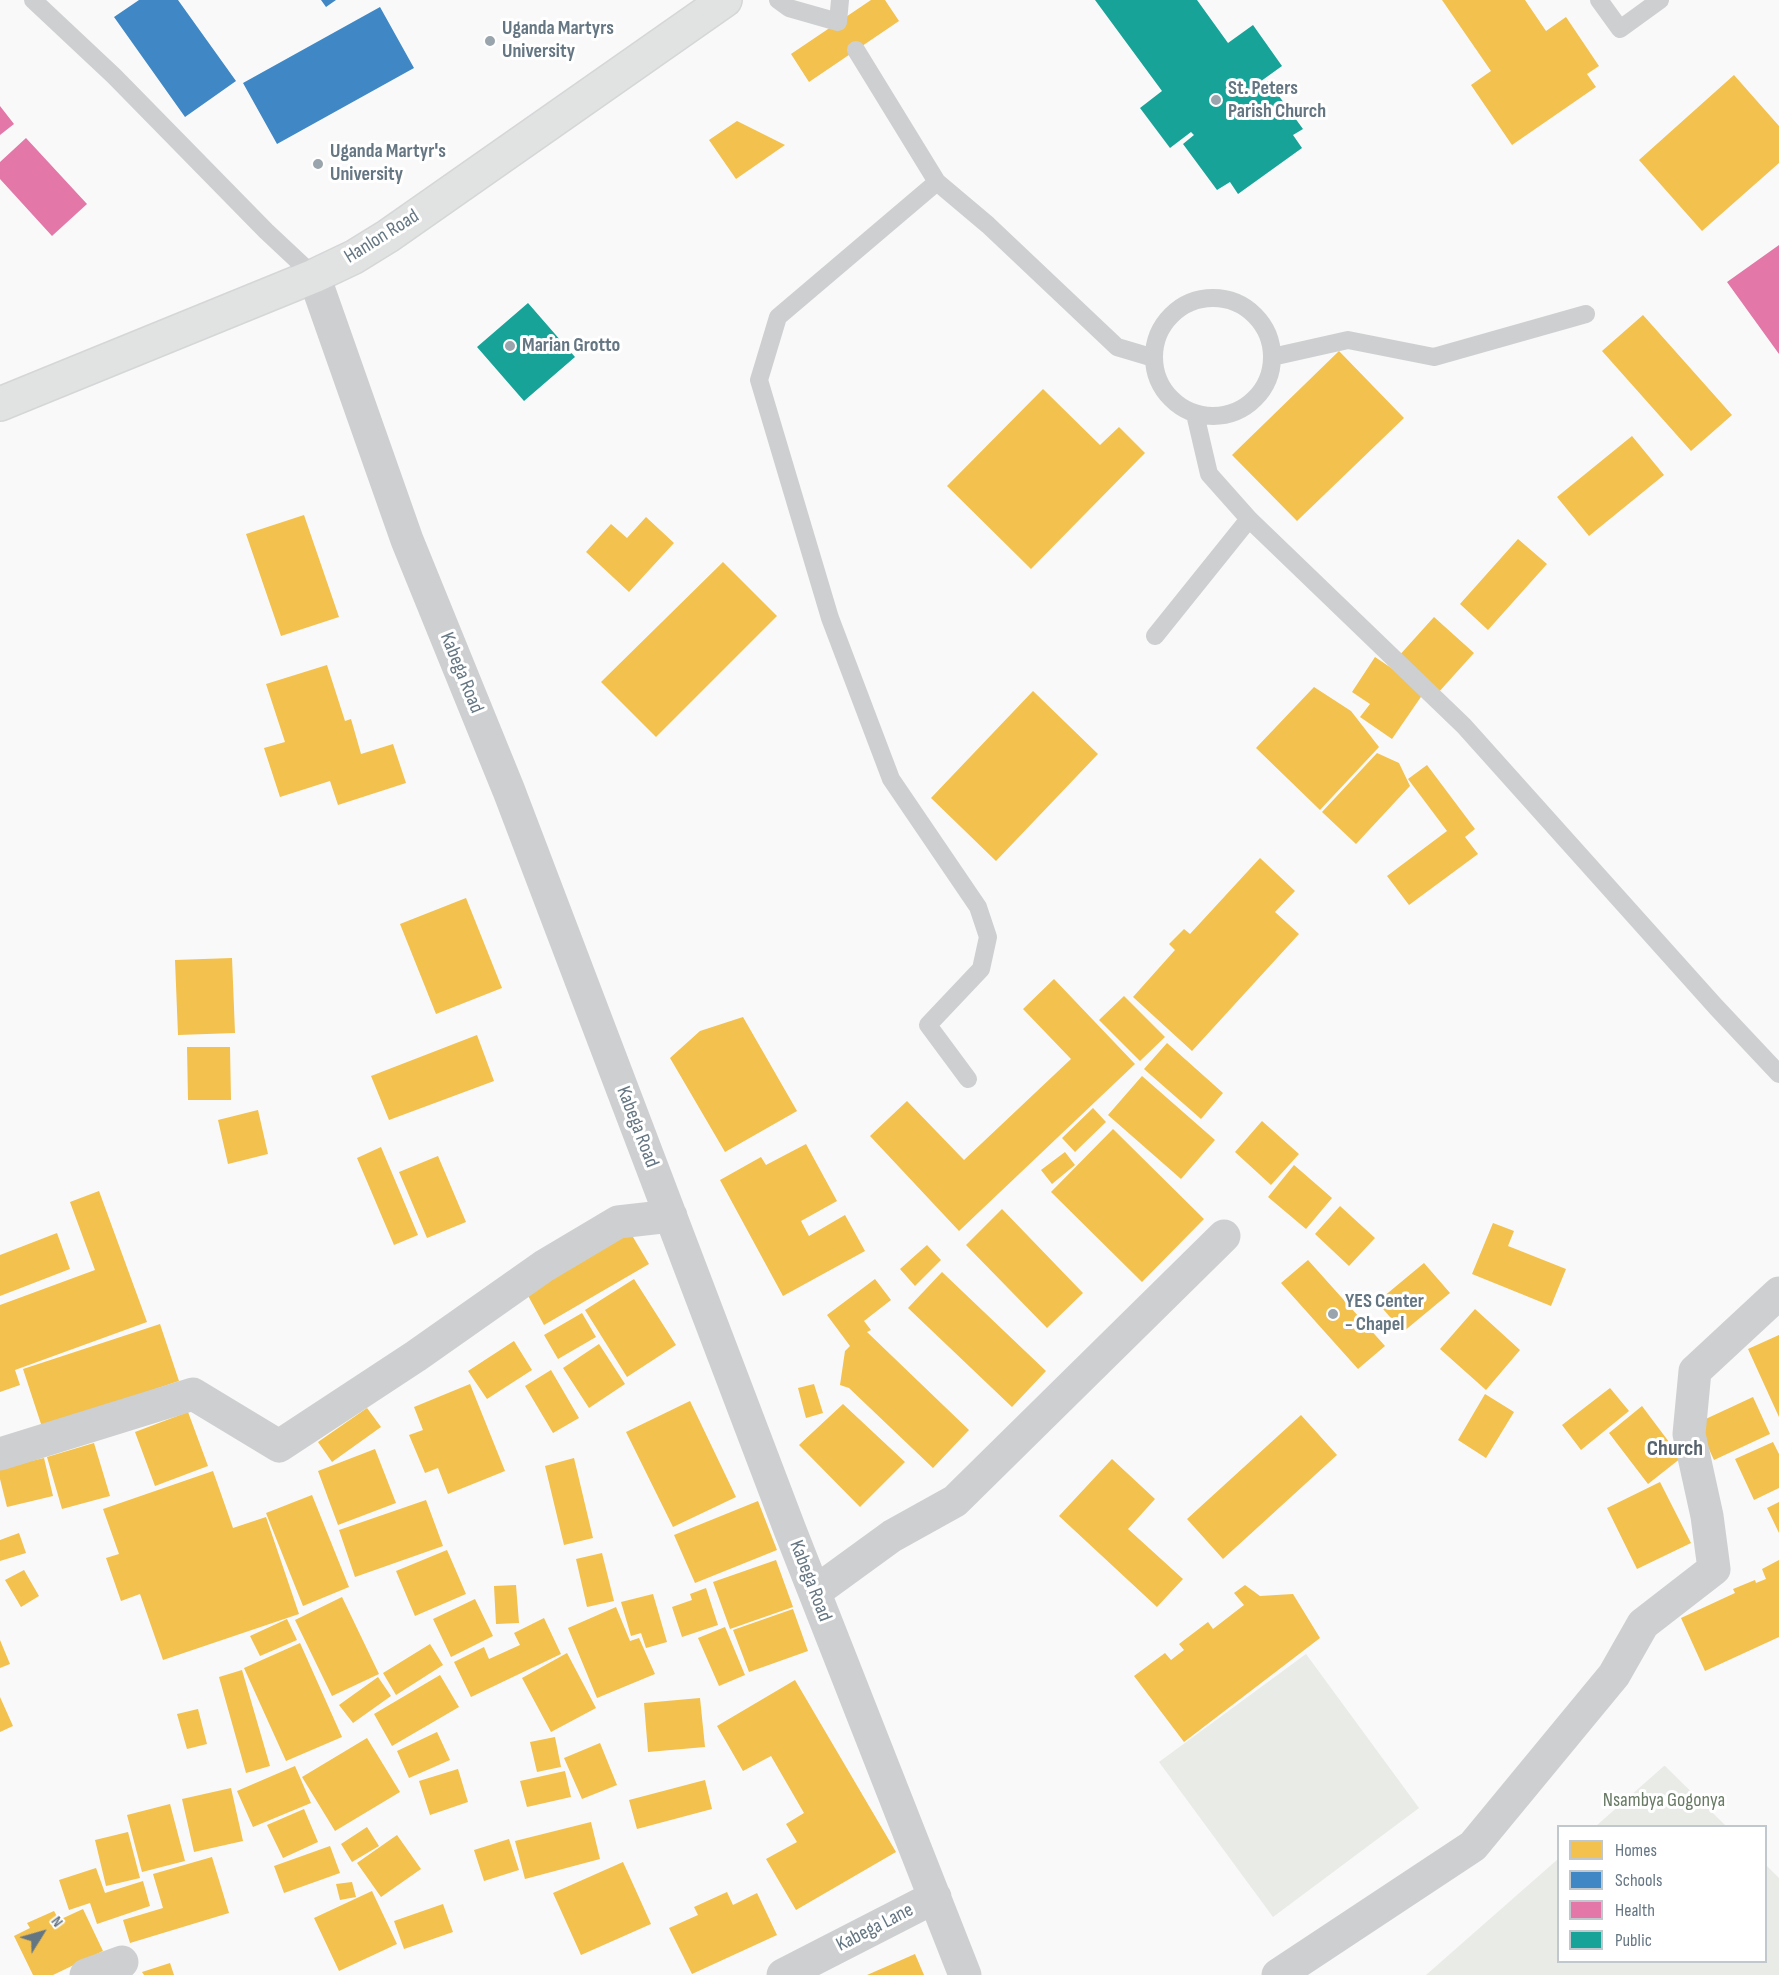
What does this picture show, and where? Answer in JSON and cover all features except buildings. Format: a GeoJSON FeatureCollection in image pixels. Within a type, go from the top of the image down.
{"type":"FeatureCollection","features":[{"type":"Feature","properties":{"kind":"main road","name":"Hanlon Road"},"geometry":{"type":"LineString","coordinates":[[0,404],[314,276],[354,256],[388,236],[725,0]]}},
{"type":"Feature","properties":{"kind":"street","name":"Kabega Road"},"geometry":{"type":"LineString","coordinates":[[314,276],[406,540],[509,791],[670,1216],[965,1975]]}},
{"type":"Feature","properties":{"kind":"street"},"geometry":{"type":"LineString","coordinates":[[0,1454],[193,1394],[279,1446],[416,1356],[544,1266],[618,1222],[670,1216]]}},
{"type":"Feature","properties":{"kind":"street"},"geometry":{"type":"LineString","coordinates":[[815,1592],[892,1536],[955,1500],[1224,1236]]}},
{"type":"Feature","properties":{"kind":"street"},"geometry":{"type":"LineString","coordinates":[[1278,1975],[1473,1846],[1614,1676],[1643,1624],[1714,1569],[1707,1516],[1689,1434],[1695,1371],[1779,1293]]}},
{"type":"Feature","properties":{"kind":"street","name":"Kabega Lane"},"geometry":{"type":"LineString","coordinates":[[783,1975],[935,1897]]}},
{"type":"Feature","properties":{"kind":"street"},"geometry":{"type":"LineString","coordinates":[[86,1975],[122,1962]]}},
{"type":"Feature","properties":{"kind":"lane"},"geometry":{"type":"LineString","coordinates":[[33,0],[114,76],[266,231],[314,276]]}},
{"type":"Feature","properties":{"kind":"lane"},"geometry":{"type":"LineString","coordinates":[[778,0],[789,8],[838,22],[840,0]]}},
{"type":"Feature","properties":{"kind":"lane"},"geometry":{"type":"LineString","coordinates":[[1599,0],[1620,29],[1660,0]]}},
{"type":"Feature","properties":{"kind":"lane"},"geometry":{"type":"LineString","coordinates":[[856,50],[937,182],[988,225],[1117,347],[1154,358]]}},
{"type":"Feature","properties":{"kind":"lane"},"geometry":{"type":"LineString","coordinates":[[937,182],[778,317],[759,380],[830,618],[891,779],[978,907],[988,937],[981,969],[928,1025],[968,1079]]}},
{"type":"Feature","properties":{"kind":"lane"},"geometry":{"type":"LineString","coordinates":[[1212,298],[1230,301],[1247,309],[1261,322],[1269,339],[1272,357],[1270,375],[1262,392],[1249,405],[1232,414],[1214,417],[1196,414],[1179,406],[1166,393],[1157,377],[1154,358],[1157,340],[1165,323],[1178,309],[1194,301],[1212,298]]}},
{"type":"Feature","properties":{"kind":"lane"},"geometry":{"type":"LineString","coordinates":[[1272,357],[1348,340],[1434,357],[1587,314]]}},
{"type":"Feature","properties":{"kind":"lane"},"geometry":{"type":"LineString","coordinates":[[1196,414],[1209,474],[1249,519],[1464,726],[1779,1074]]}},
{"type":"Feature","properties":{"kind":"lane"},"geometry":{"type":"LineString","coordinates":[[1155,636],[1249,519]]}},
{"type":"Feature","properties":{"kind":"green space"},"geometry":{"type":"Polygon","coordinates":[[[1306,1654],[1419,1808],[1273,1917],[1159,1762],[1306,1654]]]}},
{"type":"Feature","properties":{"kind":"green space","name":"Nsambya Gogonya"},"geometry":{"type":"Polygon","coordinates":[[[1664,1766],[1725,1825],[1597,1825],[1664,1766]]]}},
{"type":"Feature","properties":{"kind":"green space"},"geometry":{"type":"Polygon","coordinates":[[[1557,1860],[1557,1963],[1767,1963],[1767,1866],[1779,1878],[1779,1975],[1426,1975],[1557,1860]]]}},
{"type":"Feature","properties":{"kind":"place","name":"Uganda Martyrs University"},"geometry":{"type":"Point","coordinates":[490,41]}},
{"type":"Feature","properties":{"kind":"place","name":"St. Peters Parish Church"},"geometry":{"type":"Point","coordinates":[1216,100]}},
{"type":"Feature","properties":{"kind":"place","name":"Uganda Martyr's University"},"geometry":{"type":"Point","coordinates":[318,164]}},
{"type":"Feature","properties":{"kind":"place","name":"Marian Grotto"},"geometry":{"type":"Point","coordinates":[510,346]}},
{"type":"Feature","properties":{"kind":"place","name":"YES Center - Chapel"},"geometry":{"type":"Point","coordinates":[1333,1314]}},
{"type":"Feature","properties":{"kind":"district","name":"Church"},"geometry":{"type":"Point","coordinates":[1675,1449]}}]}
